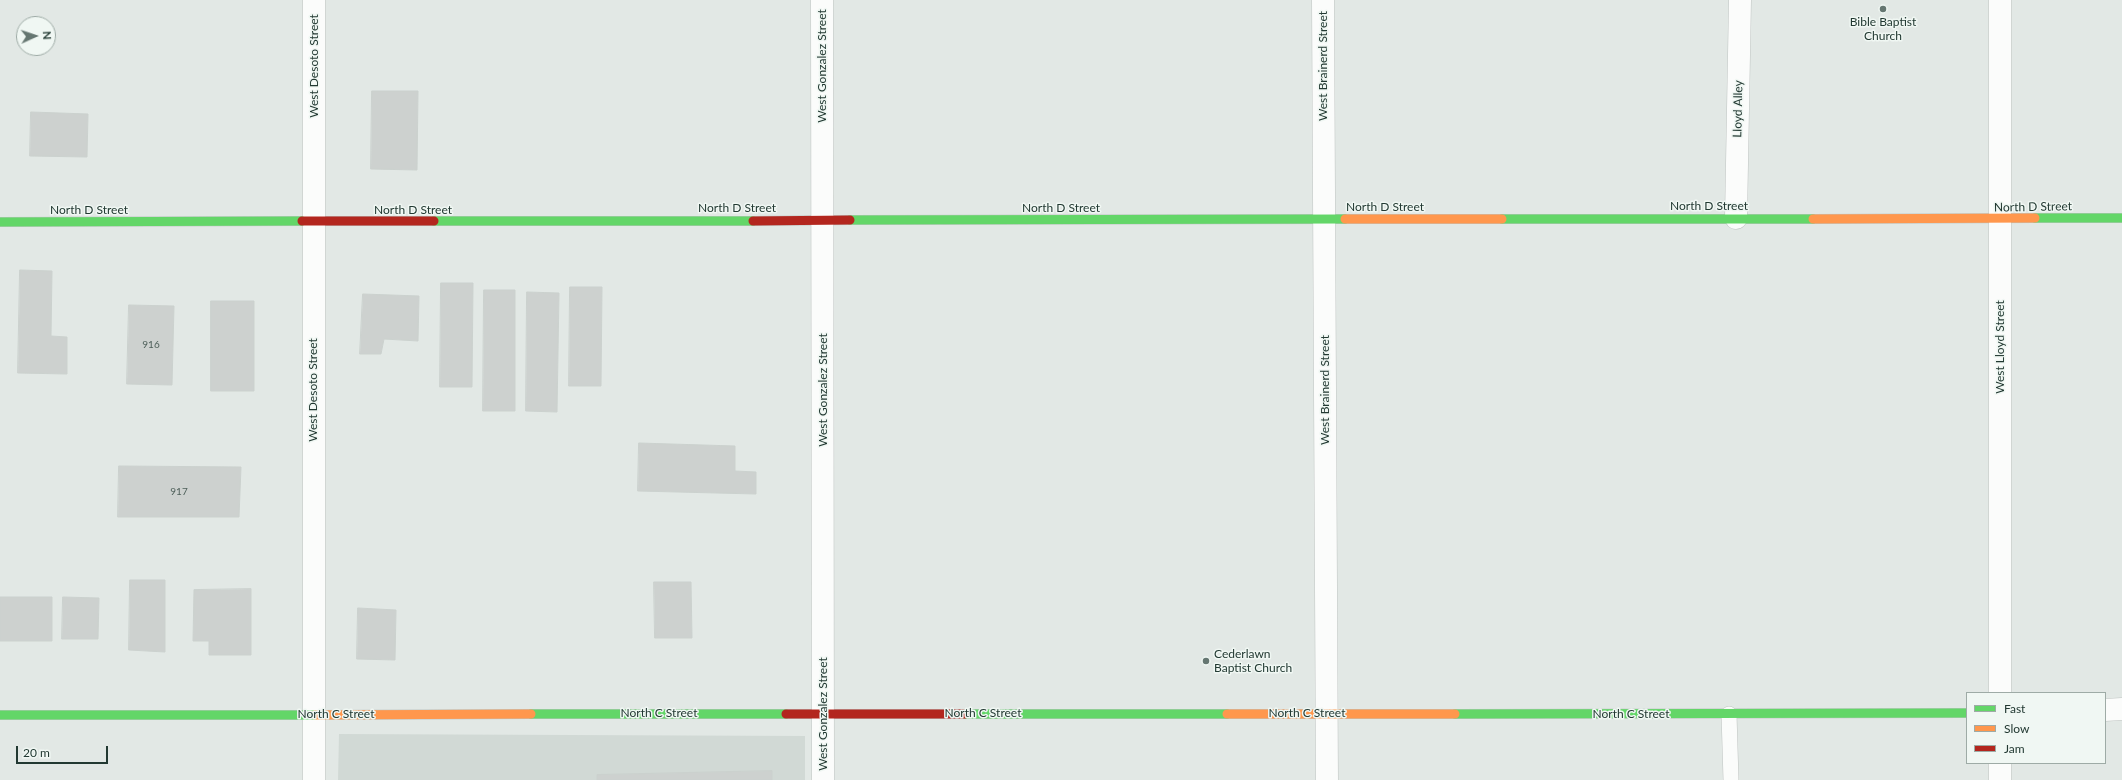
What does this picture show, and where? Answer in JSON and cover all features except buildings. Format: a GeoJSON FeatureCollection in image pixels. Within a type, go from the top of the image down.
{"type":"FeatureCollection","features":[{"type":"Feature","properties":{"kind":"street","name":"West Desoto Street"},"geometry":{"type":"LineString","coordinates":[[314,0],[314,780]]}},
{"type":"Feature","properties":{"kind":"street","name":"West Gonzalez Street"},"geometry":{"type":"LineString","coordinates":[[822,0],[823,780]]}},
{"type":"Feature","properties":{"kind":"street","name":"West Brainerd Street"},"geometry":{"type":"LineString","coordinates":[[1323,0],[1327,780]]}},
{"type":"Feature","properties":{"kind":"street","name":"Lloyd Alley"},"geometry":{"type":"LineString","coordinates":[[1736,218],[1740,0]]}},
{"type":"Feature","properties":{"kind":"street","name":"West Lloyd Street"},"geometry":{"type":"LineString","coordinates":[[2000,0],[2000,692]]}},
{"type":"Feature","properties":{"kind":"street","name":"North D Street"},"geometry":{"type":"LineString","coordinates":[[0,222],[2122,218]]}},
{"type":"Feature","properties":{"kind":"street"},"geometry":{"type":"LineString","coordinates":[[2106,710],[2122,709]]}},
{"type":"Feature","properties":{"kind":"street","name":"North C Street"},"geometry":{"type":"LineString","coordinates":[[0,715],[1966,713]]}},
{"type":"Feature","properties":{"kind":"street"},"geometry":{"type":"LineString","coordinates":[[2000,764],[2000,780]]}},
{"type":"Feature","properties":{"kind":"lane"},"geometry":{"type":"LineString","coordinates":[[1729,714],[1731,780]]}},
{"type":"Feature","properties":{"kind":"shaded area"},"geometry":{"type":"Polygon","coordinates":[[[339,734],[805,736],[805,780],[338,780],[339,734]]]}},
{"type":"Feature","properties":{"kind":"traffic: fast"},"geometry":{"type":"LineString","coordinates":[[2035,218],[2122,218]]}},
{"type":"Feature","properties":{"kind":"traffic: fast"},"geometry":{"type":"LineString","coordinates":[[850,220],[1345,219]]}},
{"type":"Feature","properties":{"kind":"traffic: fast"},"geometry":{"type":"LineString","coordinates":[[1502,219],[1813,219]]}},
{"type":"Feature","properties":{"kind":"traffic: fast"},"geometry":{"type":"LineString","coordinates":[[0,222],[302,221]]}},
{"type":"Feature","properties":{"kind":"traffic: fast"},"geometry":{"type":"LineString","coordinates":[[434,221],[753,221]]}},
{"type":"Feature","properties":{"kind":"traffic: fast"},"geometry":{"type":"LineString","coordinates":[[1455,714],[1966,713]]}},
{"type":"Feature","properties":{"kind":"traffic: fast"},"geometry":{"type":"LineString","coordinates":[[531,714],[786,714]]}},
{"type":"Feature","properties":{"kind":"traffic: fast"},"geometry":{"type":"LineString","coordinates":[[965,714],[1227,714]]}},
{"type":"Feature","properties":{"kind":"traffic: fast"},"geometry":{"type":"LineString","coordinates":[[0,715],[315,715]]}},
{"type":"Feature","properties":{"kind":"traffic: slow"},"geometry":{"type":"LineString","coordinates":[[1813,219],[2035,218]]}},
{"type":"Feature","properties":{"kind":"traffic: slow"},"geometry":{"type":"LineString","coordinates":[[1345,219],[1502,219]]}},
{"type":"Feature","properties":{"kind":"traffic: slow"},"geometry":{"type":"LineString","coordinates":[[315,715],[531,714]]}},
{"type":"Feature","properties":{"kind":"traffic: slow"},"geometry":{"type":"LineString","coordinates":[[1227,714],[1455,714]]}},
{"type":"Feature","properties":{"kind":"traffic: jam"},"geometry":{"type":"LineString","coordinates":[[753,221],[850,220]]}},
{"type":"Feature","properties":{"kind":"traffic: jam"},"geometry":{"type":"LineString","coordinates":[[302,221],[434,221]]}},
{"type":"Feature","properties":{"kind":"traffic: jam"},"geometry":{"type":"LineString","coordinates":[[786,714],[965,714]]}},
{"type":"Feature","properties":{"kind":"place","name":"Bible Baptist Church"},"geometry":{"type":"Point","coordinates":[1883,9]}},
{"type":"Feature","properties":{"kind":"place","name":"Cederlawn Baptist Church"},"geometry":{"type":"Point","coordinates":[1206,661]}}]}
